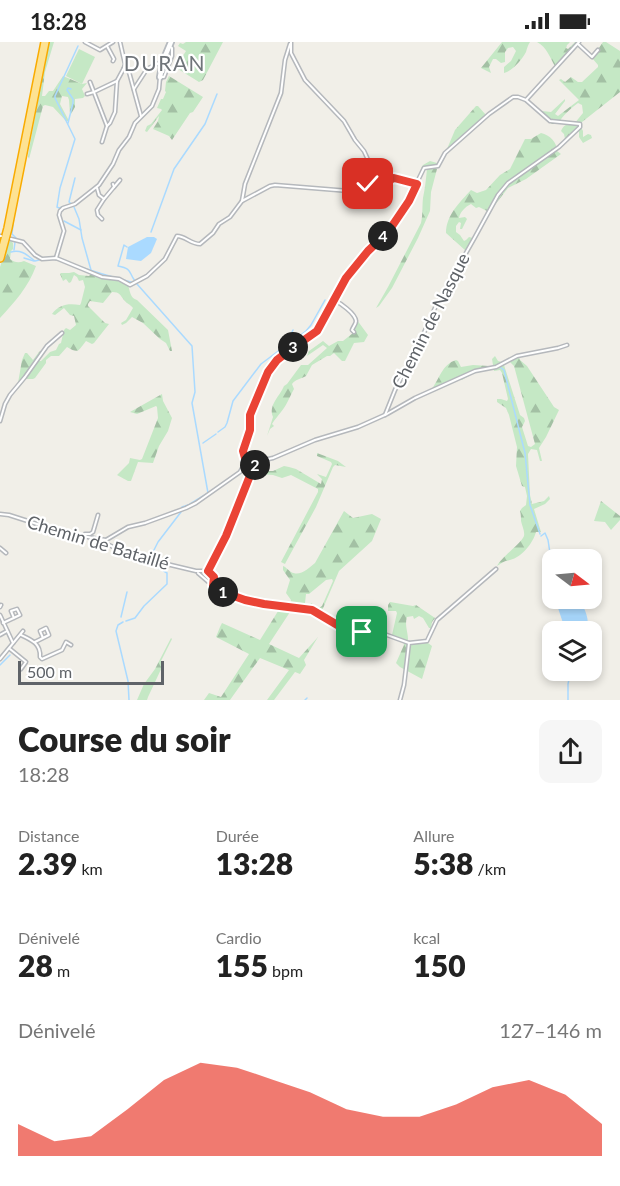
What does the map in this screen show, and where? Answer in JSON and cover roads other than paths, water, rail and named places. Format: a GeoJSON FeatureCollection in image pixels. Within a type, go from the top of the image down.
{"type":"FeatureCollection","features":[{"type":"Feature","properties":{"kind":"highway"},"geometry":{"type":"LineString","coordinates":[[0,258],[45,42]]}},
{"type":"Feature","properties":{"kind":"street"},"geometry":{"type":"LineString","coordinates":[[85,42],[100,50],[112,42]]}},
{"type":"Feature","properties":{"kind":"street"},"geometry":{"type":"LineString","coordinates":[[102,142],[107,126],[116,112],[117,81],[125,64],[120,42]]}},
{"type":"Feature","properties":{"kind":"street"},"geometry":{"type":"LineString","coordinates":[[291,42],[291,53],[304,80],[344,121],[369,162],[382,168],[394,178],[417,184]]}},
{"type":"Feature","properties":{"kind":"street"},"geometry":{"type":"LineString","coordinates":[[242,201],[245,184],[281,93],[285,60],[291,42]]}},
{"type":"Feature","properties":{"kind":"street"},"geometry":{"type":"LineString","coordinates":[[93,538],[106,540],[128,527],[190,506],[240,472],[244,466],[243,451],[250,430],[250,415],[265,377],[277,360],[317,331],[352,270],[398,218],[409,201],[422,170],[426,167],[438,166],[445,153],[510,98],[518,97],[526,100],[579,43],[592,57],[598,50]]}},
{"type":"Feature","properties":{"kind":"street"},"geometry":{"type":"LineString","coordinates":[[56,258],[64,231],[60,211],[75,204],[96,188],[113,164],[135,123],[154,104],[170,44]]}},
{"type":"Feature","properties":{"kind":"street"},"geometry":{"type":"LineString","coordinates":[[107,46],[113,61]]}},
{"type":"Feature","properties":{"kind":"street"},"geometry":{"type":"LineString","coordinates":[[134,89],[147,69],[166,63]]}},
{"type":"Feature","properties":{"kind":"street"},"geometry":{"type":"LineString","coordinates":[[160,77],[164,76],[167,71],[166,63]]}},
{"type":"Feature","properties":{"kind":"street"},"geometry":{"type":"LineString","coordinates":[[124,68],[129,72],[141,116]]}},
{"type":"Feature","properties":{"kind":"street"},"geometry":{"type":"LineString","coordinates":[[87,94],[117,81]]}},
{"type":"Feature","properties":{"kind":"street"},"geometry":{"type":"LineString","coordinates":[[90,82],[107,126]]}},
{"type":"Feature","properties":{"kind":"street","name":"Chemin de Nasque"},"geometry":{"type":"LineString","coordinates":[[385,415],[435,308],[498,195],[508,183],[559,147],[580,127],[581,124],[550,121],[526,100]]}},
{"type":"Feature","properties":{"kind":"street"},"geometry":{"type":"LineString","coordinates":[[11,238],[23,242],[38,258],[46,260],[56,258],[102,277],[119,279],[130,285],[147,276],[165,259],[177,236],[200,244],[219,224],[230,217],[242,201],[273,185],[326,188],[349,192],[364,185],[385,182],[394,178]]}},
{"type":"Feature","properties":{"kind":"street"},"geometry":{"type":"LineString","coordinates":[[102,219],[97,210],[120,180]]}},
{"type":"Feature","properties":{"kind":"street"},"geometry":{"type":"LineString","coordinates":[[96,188],[104,199]]}},
{"type":"Feature","properties":{"kind":"street"},"geometry":{"type":"LineString","coordinates":[[334,300],[345,307],[355,318],[352,330],[354,332]]}},
{"type":"Feature","properties":{"kind":"street"},"geometry":{"type":"LineString","coordinates":[[0,421],[10,395],[48,346],[62,333]]}},
{"type":"Feature","properties":{"kind":"street"},"geometry":{"type":"LineString","coordinates":[[245,458],[264,460],[273,458],[315,440],[358,427],[475,371],[499,366],[517,356],[567,345]]}},
{"type":"Feature","properties":{"kind":"street"},"geometry":{"type":"LineString","coordinates":[[213,586],[214,577],[208,571],[226,536],[257,458]]}},
{"type":"Feature","properties":{"kind":"street","name":"Chemin de Bataillé"},"geometry":{"type":"LineString","coordinates":[[0,514],[62,532],[93,538],[133,556],[196,572],[208,571]]}},
{"type":"Feature","properties":{"kind":"street"},"geometry":{"type":"LineString","coordinates":[[84,536],[93,532],[98,515]]}},
{"type":"Feature","properties":{"kind":"street"},"geometry":{"type":"LineString","coordinates":[[0,548],[6,553]]}},
{"type":"Feature","properties":{"kind":"street"},"geometry":{"type":"LineString","coordinates":[[400,700],[410,643],[427,641],[437,620],[496,569]]}},
{"type":"Feature","properties":{"kind":"street","name":"Chemin de Bataillé"},"geometry":{"type":"LineString","coordinates":[[196,572],[213,586],[245,600],[312,610],[344,627],[387,635],[410,643]]}},
{"type":"Feature","properties":{"kind":"street"},"geometry":{"type":"LineString","coordinates":[[0,615],[13,643]]}},
{"type":"Feature","properties":{"kind":"street"},"geometry":{"type":"LineString","coordinates":[[3,623],[14,618]]}},
{"type":"Feature","properties":{"kind":"street"},"geometry":{"type":"LineString","coordinates":[[0,634],[7,631]]}},
{"type":"Feature","properties":{"kind":"street"},"geometry":{"type":"LineString","coordinates":[[0,659],[23,631]]}},
{"type":"Feature","properties":{"kind":"street"},"geometry":{"type":"LineString","coordinates":[[21,635],[35,642],[40,650],[40,657],[44,659],[62,650],[66,642],[71,645]]}},
{"type":"Feature","properties":{"kind":"street"},"geometry":{"type":"LineString","coordinates":[[35,642],[44,638]]}},
{"type":"Feature","properties":{"kind":"street"},"geometry":{"type":"LineString","coordinates":[[10,648],[26,662],[21,669]]}},
{"type":"Feature","properties":{"kind":"water"},"geometry":{"type":"Polygon","coordinates":[[[147,237],[157,239],[151,253],[141,261],[126,259],[128,247],[147,237]]]}},
{"type":"Feature","properties":{"kind":"water"},"geometry":{"type":"Polygon","coordinates":[[[558,609],[584,609],[588,621],[562,621],[558,609]]]}},
{"type":"Feature","properties":{"kind":"waterway"},"geometry":{"type":"LineString","coordinates":[[75,178],[69,202],[72,204],[57,207],[60,188],[75,139],[55,96],[78,46]]}},
{"type":"Feature","properties":{"kind":"waterway"},"geometry":{"type":"LineString","coordinates":[[68,123],[73,99],[67,90],[71,89]]}},
{"type":"Feature","properties":{"kind":"waterway"},"geometry":{"type":"LineString","coordinates":[[151,232],[174,169],[205,124],[217,94]]}},
{"type":"Feature","properties":{"kind":"waterway"},"geometry":{"type":"LineString","coordinates":[[74,207],[91,270]]}},
{"type":"Feature","properties":{"kind":"waterway"},"geometry":{"type":"LineString","coordinates":[[14,215],[12,234],[16,238]]}},
{"type":"Feature","properties":{"kind":"waterway"},"geometry":{"type":"LineString","coordinates":[[64,221],[81,230]]}},
{"type":"Feature","properties":{"kind":"waterway"},"geometry":{"type":"LineString","coordinates":[[14,250],[15,242]]}},
{"type":"Feature","properties":{"kind":"waterway"},"geometry":{"type":"LineString","coordinates":[[127,247],[124,245],[118,266],[128,270],[135,281]]}},
{"type":"Feature","properties":{"kind":"waterway"},"geometry":{"type":"LineString","coordinates":[[11,252],[21,252],[35,261],[39,260]]}},
{"type":"Feature","properties":{"kind":"waterway"},"geometry":{"type":"LineString","coordinates":[[24,258],[34,261]]}},
{"type":"Feature","properties":{"kind":"waterway"},"geometry":{"type":"LineString","coordinates":[[72,264],[131,282]]}},
{"type":"Feature","properties":{"kind":"waterway"},"geometry":{"type":"LineString","coordinates":[[137,284],[192,346],[195,392],[192,403],[208,493],[190,504]]}},
{"type":"Feature","properties":{"kind":"waterway"},"geometry":{"type":"LineString","coordinates":[[287,345],[306,331],[325,300]]}},
{"type":"Feature","properties":{"kind":"waterway"},"geometry":{"type":"LineString","coordinates":[[218,432],[227,423],[233,401],[261,364],[285,346],[293,330]]}},
{"type":"Feature","properties":{"kind":"waterway"},"geometry":{"type":"LineString","coordinates":[[500,367],[504,370],[525,453],[530,505],[540,534]]}},
{"type":"Feature","properties":{"kind":"waterway"},"geometry":{"type":"LineString","coordinates":[[203,443],[216,434]]}},
{"type":"Feature","properties":{"kind":"waterway"},"geometry":{"type":"LineString","coordinates":[[182,507],[188,505]]}},
{"type":"Feature","properties":{"kind":"waterway"},"geometry":{"type":"LineString","coordinates":[[150,558],[158,542],[181,512]]}},
{"type":"Feature","properties":{"kind":"waterway"},"geometry":{"type":"LineString","coordinates":[[541,536],[545,533],[549,549]]}},
{"type":"Feature","properties":{"kind":"waterway"},"geometry":{"type":"LineString","coordinates":[[126,621],[135,618],[167,584],[167,573],[149,562]]}},
{"type":"Feature","properties":{"kind":"waterway"},"geometry":{"type":"LineString","coordinates":[[121,617],[127,592]]}},
{"type":"Feature","properties":{"kind":"waterway"},"geometry":{"type":"LineString","coordinates":[[123,622],[118,625],[116,631],[128,681],[129,700]]}},
{"type":"Feature","properties":{"kind":"waterway"},"geometry":{"type":"LineString","coordinates":[[0,665],[10,655]]}},
{"type":"Feature","properties":{"kind":"waterway"},"geometry":{"type":"LineString","coordinates":[[568,700],[569,681]]}},
{"type":"Feature","properties":{"kind":"district","name":"DURAN"},"geometry":{"type":"Point","coordinates":[165,64]}}]}
